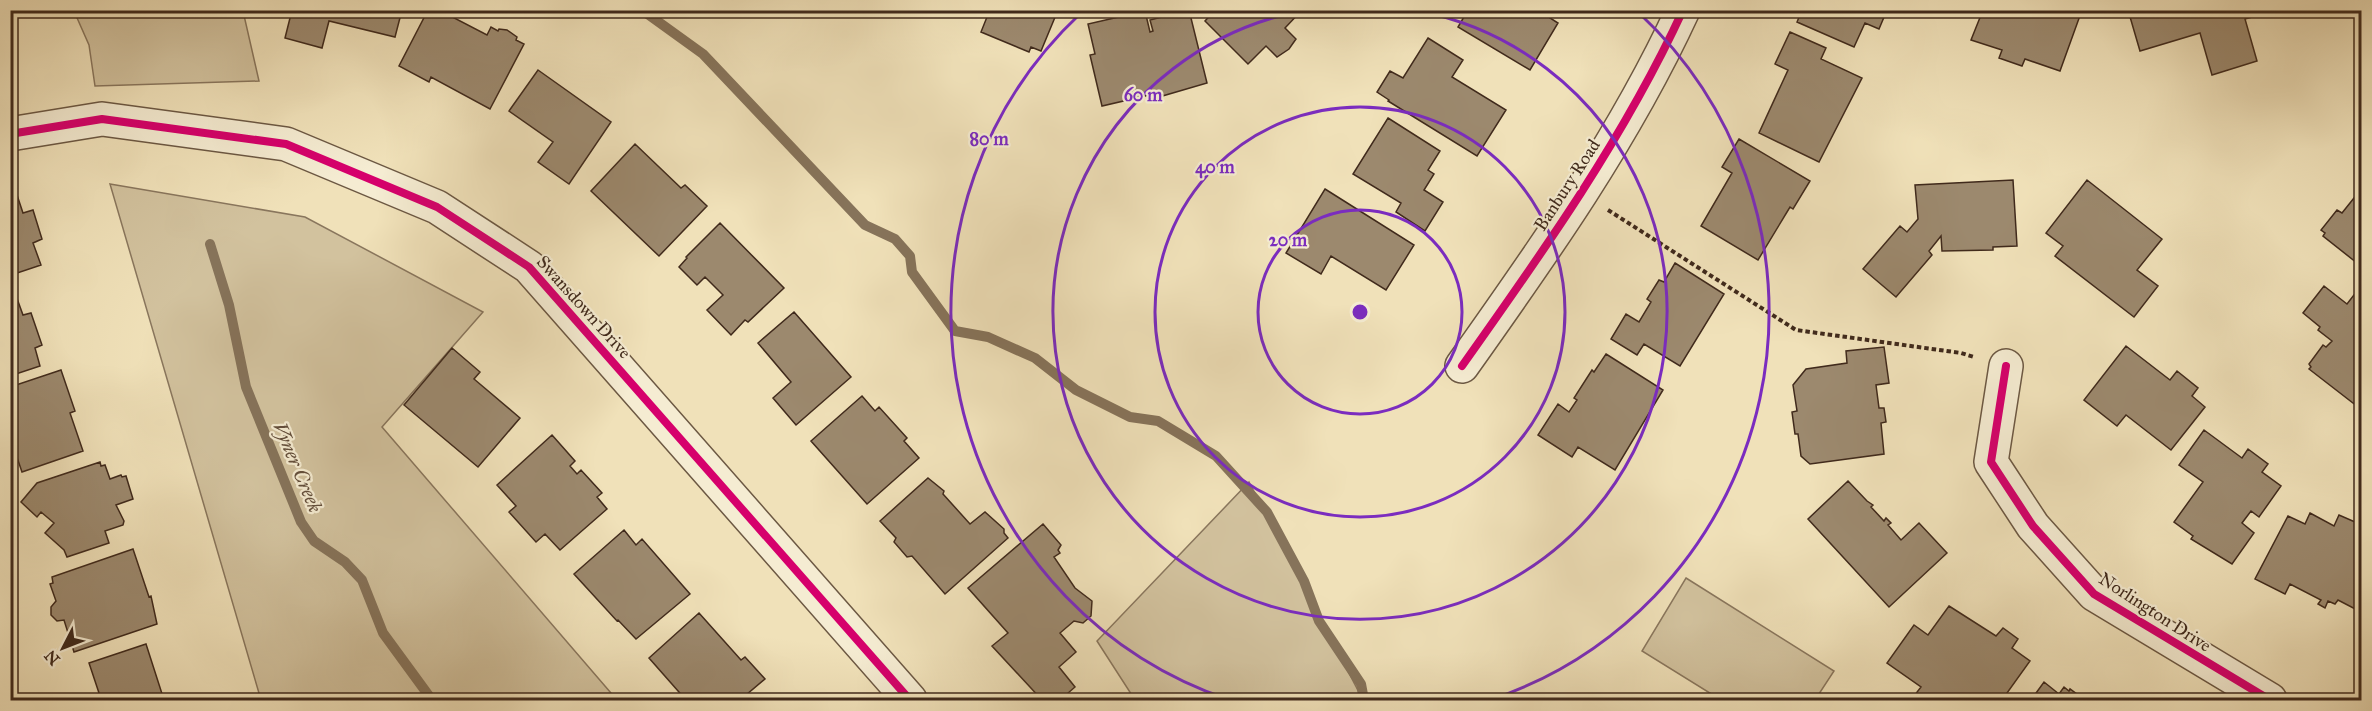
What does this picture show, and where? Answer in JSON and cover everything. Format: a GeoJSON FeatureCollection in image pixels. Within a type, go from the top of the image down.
{"type":"FeatureCollection","features":[{"type":"Feature","properties":{"kind":"street","name":"Banbury Road"},"geometry":{"type":"LineString","coordinates":[[1462,366],[1582,193],[1661,58],[1683,10]]}},
{"type":"Feature","properties":{"kind":"street","name":"Swansdown Drive"},"geometry":{"type":"LineString","coordinates":[[10,134],[102,119],[286,144],[437,207],[529,267],[910,700]]}},
{"type":"Feature","properties":{"kind":"street","name":"Norlington Drive"},"geometry":{"type":"LineString","coordinates":[[2006,366],[1991,462],[2033,526],[2094,594],[2270,700]]}},
{"type":"Feature","properties":{"kind":"path"},"geometry":{"type":"LineString","coordinates":[[1582,193],[1630,226],[1796,330],[1961,353],[2006,366]]}},
{"type":"Feature","properties":{"kind":"shaded area"},"geometry":{"type":"Polygon","coordinates":[[[74,11],[243,11],[259,81],[95,86],[89,45],[74,11]]]}},
{"type":"Feature","properties":{"kind":"shaded area"},"geometry":{"type":"Polygon","coordinates":[[[110,184],[305,217],[483,312],[382,427],[617,700],[261,700],[110,184]]]}},
{"type":"Feature","properties":{"kind":"shaded area"},"geometry":{"type":"Polygon","coordinates":[[[1249,482],[1363,700],[1135,700],[1097,641],[1249,482]]]}},
{"type":"Feature","properties":{"kind":"shaded area"},"geometry":{"type":"Polygon","coordinates":[[[1686,578],[1834,671],[1815,700],[1721,700],[1642,651],[1686,578]]]}},
{"type":"Feature","properties":{"kind":"building"},"geometry":{"type":"Polygon","coordinates":[[[292,10],[402,10],[395,37],[329,21],[322,48],[285,38],[292,10]]]}},
{"type":"Feature","properties":{"kind":"building"},"geometry":{"type":"Polygon","coordinates":[[[428,10],[439,10],[487,35],[491,27],[498,31],[499,29],[507,30],[517,37],[516,40],[524,44],[490,109],[431,77],[429,82],[399,66],[428,10]]]}},
{"type":"Feature","properties":{"kind":"building"},"geometry":{"type":"Polygon","coordinates":[[[972,10],[1058,10],[1041,51],[1031,47],[1029,52],[981,32],[987,17],[972,10]]]}},
{"type":"Feature","properties":{"kind":"building"},"geometry":{"type":"Polygon","coordinates":[[[1189,10],[1207,83],[1159,97],[1158,93],[1102,106],[1090,55],[1095,54],[1088,24],[1145,11],[1150,32],[1153,31],[1150,20],[1189,10]]]}},
{"type":"Feature","properties":{"kind":"building"},"geometry":{"type":"Polygon","coordinates":[[[1215,10],[1302,10],[1285,28],[1296,39],[1289,49],[1277,57],[1266,46],[1248,64],[1205,21],[1215,10]]]}},
{"type":"Feature","properties":{"kind":"building"},"geometry":{"type":"Polygon","coordinates":[[[1468,10],[1554,10],[1550,18],[1558,23],[1530,70],[1458,27],[1468,10]]]}},
{"type":"Feature","properties":{"kind":"building"},"geometry":{"type":"Polygon","coordinates":[[[1802,10],[1887,10],[1879,29],[1865,23],[1854,47],[1797,22],[1802,10]]]}},
{"type":"Feature","properties":{"kind":"building"},"geometry":{"type":"Polygon","coordinates":[[[1983,10],[2082,10],[2060,71],[2025,59],[2022,66],[1999,58],[2002,50],[1971,40],[1983,10]]]}},
{"type":"Feature","properties":{"kind":"building"},"geometry":{"type":"Polygon","coordinates":[[[2128,10],[2255,10],[2256,16],[2245,19],[2257,61],[2212,75],[2200,33],[2140,51],[2128,10]]]}},
{"type":"Feature","properties":{"kind":"building"},"geometry":{"type":"Polygon","coordinates":[[[1790,32],[1826,48],[1821,59],[1862,78],[1819,162],[1759,133],[1788,70],[1775,64],[1790,32]]]}},
{"type":"Feature","properties":{"kind":"building"},"geometry":{"type":"Polygon","coordinates":[[[1428,38],[1463,60],[1452,77],[1506,110],[1477,156],[1377,92],[1390,71],[1403,78],[1428,38]]]}},
{"type":"Feature","properties":{"kind":"building"},"geometry":{"type":"Polygon","coordinates":[[[538,70],[611,122],[569,184],[538,162],[553,142],[509,111],[538,70]]]}},
{"type":"Feature","properties":{"kind":"building"},"geometry":{"type":"Polygon","coordinates":[[[1388,118],[1440,151],[1428,170],[1434,174],[1424,190],[1443,202],[1425,231],[1396,212],[1401,203],[1353,174],[1388,118]]]}},
{"type":"Feature","properties":{"kind":"building"},"geometry":{"type":"Polygon","coordinates":[[[1739,139],[1810,181],[1793,209],[1790,207],[1758,260],[1701,226],[1732,173],[1722,167],[1739,139]]]}},
{"type":"Feature","properties":{"kind":"building"},"geometry":{"type":"Polygon","coordinates":[[[635,144],[681,188],[685,185],[707,206],[659,256],[591,191],[635,144]]]}},
{"type":"Feature","properties":{"kind":"building"},"geometry":{"type":"Polygon","coordinates":[[[2013,180],[2017,246],[1993,247],[1993,250],[1942,251],[1941,236],[1929,251],[1932,255],[1896,297],[1863,269],[1900,226],[1907,232],[1918,219],[1915,185],[2013,180]]]}},
{"type":"Feature","properties":{"kind":"building"},"geometry":{"type":"Polygon","coordinates":[[[2087,180],[2162,239],[2137,270],[2158,286],[2134,317],[2055,256],[2063,246],[2046,233],[2087,180]]]}},
{"type":"Feature","properties":{"kind":"building"},"geometry":{"type":"Polygon","coordinates":[[[1325,189],[1414,245],[1386,290],[1331,256],[1321,274],[1286,253],[1325,189]]]}},
{"type":"Feature","properties":{"kind":"building"},"geometry":{"type":"Polygon","coordinates":[[[2358,193],[2362,195],[2362,267],[2323,236],[2325,233],[2321,230],[2337,210],[2342,213],[2358,193]]]}},
{"type":"Feature","properties":{"kind":"building"},"geometry":{"type":"Polygon","coordinates":[[[17,195],[23,213],[33,210],[42,239],[33,243],[41,265],[11,275],[10,280],[10,197],[17,195]]]}},
{"type":"Feature","properties":{"kind":"building"},"geometry":{"type":"Polygon","coordinates":[[[720,223],[784,288],[748,322],[745,320],[731,335],[707,310],[723,295],[705,277],[697,285],[679,267],[720,223]]]}},
{"type":"Feature","properties":{"kind":"building"},"geometry":{"type":"Polygon","coordinates":[[[1675,263],[1724,294],[1680,366],[1644,344],[1637,355],[1611,339],[1626,314],[1639,322],[1651,302],[1647,299],[1659,280],[1664,282],[1675,263]]]}},
{"type":"Feature","properties":{"kind":"building"},"geometry":{"type":"Polygon","coordinates":[[[2324,286],[2347,304],[2357,291],[2362,295],[2362,410],[2309,369],[2311,367],[2309,364],[2323,345],[2326,347],[2332,341],[2318,330],[2320,327],[2303,313],[2324,286]]]}},
{"type":"Feature","properties":{"kind":"building"},"geometry":{"type":"Polygon","coordinates":[[[15,293],[23,315],[31,313],[42,345],[35,348],[40,366],[10,376],[10,294],[15,293]]]}},
{"type":"Feature","properties":{"kind":"building"},"geometry":{"type":"Polygon","coordinates":[[[794,312],[851,377],[796,425],[773,398],[791,382],[758,343],[794,312]]]}},
{"type":"Feature","properties":{"kind":"building"},"geometry":{"type":"Polygon","coordinates":[[[2126,346],[2170,380],[2177,371],[2198,388],[2192,396],[2205,407],[2171,450],[2126,415],[2117,426],[2084,400],[2126,346]]]}},
{"type":"Feature","properties":{"kind":"building"},"geometry":{"type":"Polygon","coordinates":[[[1884,347],[1889,383],[1876,385],[1879,408],[1884,408],[1886,422],[1881,423],[1884,454],[1810,464],[1801,456],[1798,434],[1795,434],[1792,412],[1797,411],[1793,385],[1806,369],[1847,363],[1846,351],[1884,347]]]}},
{"type":"Feature","properties":{"kind":"building"},"geometry":{"type":"Polygon","coordinates":[[[452,348],[480,372],[474,379],[520,418],[478,467],[404,405],[452,348]]]}},
{"type":"Feature","properties":{"kind":"building"},"geometry":{"type":"Polygon","coordinates":[[[1606,354],[1663,390],[1615,470],[1578,447],[1572,457],[1538,435],[1558,404],[1569,412],[1577,400],[1574,398],[1592,370],[1594,372],[1606,354]]]}},
{"type":"Feature","properties":{"kind":"building"},"geometry":{"type":"Polygon","coordinates":[[[61,370],[75,411],[70,413],[83,451],[22,472],[10,437],[10,425],[16,424],[10,406],[10,387],[61,370]]]}},
{"type":"Feature","properties":{"kind":"building"},"geometry":{"type":"Polygon","coordinates":[[[862,396],[875,411],[879,407],[907,438],[904,441],[919,458],[867,504],[811,441],[862,396]]]}},
{"type":"Feature","properties":{"kind":"building"},"geometry":{"type":"Polygon","coordinates":[[[2204,430],[2242,458],[2248,449],[2268,464],[2262,472],[2281,486],[2259,517],[2251,511],[2242,523],[2254,533],[2232,564],[2191,539],[2193,536],[2174,522],[2203,482],[2179,465],[2204,430]]]}},
{"type":"Feature","properties":{"kind":"building"},"geometry":{"type":"Polygon","coordinates":[[[552,435],[575,461],[570,466],[577,474],[581,470],[602,493],[597,497],[607,509],[560,550],[545,534],[536,542],[509,512],[516,506],[497,485],[552,435]]]}},
{"type":"Feature","properties":{"kind":"building"},"geometry":{"type":"Polygon","coordinates":[[[100,462],[101,466],[105,465],[110,479],[121,475],[126,476],[133,499],[116,505],[124,521],[123,525],[105,531],[109,543],[67,557],[64,550],[45,533],[54,523],[41,512],[37,517],[21,502],[37,483],[100,462]]]}},
{"type":"Feature","properties":{"kind":"building"},"geometry":{"type":"Polygon","coordinates":[[[928,478],[944,491],[943,494],[970,524],[985,512],[1004,529],[1008,538],[945,594],[912,556],[907,557],[894,542],[896,538],[880,521],[928,478]]]}},
{"type":"Feature","properties":{"kind":"building"},"geometry":{"type":"Polygon","coordinates":[[[1848,481],[1873,505],[1871,507],[1884,521],[1886,518],[1891,523],[1888,525],[1901,540],[1919,523],[1947,553],[1889,607],[1808,519],[1848,481]]]}},
{"type":"Feature","properties":{"kind":"building"},"geometry":{"type":"Polygon","coordinates":[[[2310,513],[2334,526],[2339,515],[2362,525],[2361,612],[2338,600],[2335,604],[2328,601],[2325,608],[2318,604],[2321,600],[2290,584],[2285,594],[2255,579],[2288,516],[2305,524],[2310,513]]]}},
{"type":"Feature","properties":{"kind":"building"},"geometry":{"type":"Polygon","coordinates":[[[1043,524],[1061,545],[1058,550],[1060,553],[1054,557],[1075,588],[1092,601],[1091,616],[1083,623],[1074,621],[1060,633],[1076,652],[1059,667],[1075,687],[1060,700],[1042,700],[992,646],[1008,633],[968,588],[1043,524]]]}},
{"type":"Feature","properties":{"kind":"building"},"geometry":{"type":"Polygon","coordinates":[[[624,530],[636,545],[642,539],[690,594],[636,639],[574,574],[624,530]]]}},
{"type":"Feature","properties":{"kind":"building"},"geometry":{"type":"Polygon","coordinates":[[[133,549],[149,597],[151,596],[157,624],[74,652],[64,620],[57,621],[51,615],[51,607],[56,601],[50,584],[53,583],[52,577],[133,549]]]}},
{"type":"Feature","properties":{"kind":"building"},"geometry":{"type":"Polygon","coordinates":[[[1949,606],[1996,636],[2003,628],[2018,639],[2012,648],[2030,661],[2002,700],[1911,700],[1921,687],[1887,663],[1914,625],[1928,635],[1949,606]]]}},
{"type":"Feature","properties":{"kind":"building"},"geometry":{"type":"Polygon","coordinates":[[[699,613],[741,660],[745,657],[765,679],[740,700],[686,700],[649,658],[699,613]]]}},
{"type":"Feature","properties":{"kind":"building"},"geometry":{"type":"Polygon","coordinates":[[[146,644],[164,700],[119,700],[117,694],[101,699],[89,663],[146,644]]]}},
{"type":"Feature","properties":{"kind":"building"},"geometry":{"type":"Polygon","coordinates":[[[2044,682],[2059,694],[2064,687],[2085,700],[2031,700],[2044,682]]]}},
{"type":"Feature","properties":{"kind":"waterway"},"geometry":{"type":"LineString","coordinates":[[642,10],[703,54],[865,225],[895,239],[910,256],[912,272],[955,331],[988,337],[1035,358],[1076,390],[1130,417],[1158,421],[1216,456],[1267,512],[1304,581],[1319,621],[1361,684],[1364,700]]}},
{"type":"Feature","properties":{"kind":"waterway","name":"Vyner Creek"},"geometry":{"type":"LineString","coordinates":[[210,244],[229,305],[246,387],[301,522],[314,541],[345,562],[362,580],[383,633],[432,700]]}},
{"type":"Feature","properties":{"kind":"cycle path"},"geometry":{"type":"LineString","coordinates":[[1462,366],[1552,237],[1609,149],[1635,104],[1683,10]]}},
{"type":"Feature","properties":{"kind":"cycle path"},"geometry":{"type":"LineString","coordinates":[[10,134],[102,119],[286,144],[437,207],[529,267],[910,700]]}},
{"type":"Feature","properties":{"kind":"cycle path"},"geometry":{"type":"LineString","coordinates":[[2006,366],[1991,462],[2033,526],[2094,594],[2270,700]]}}]}
